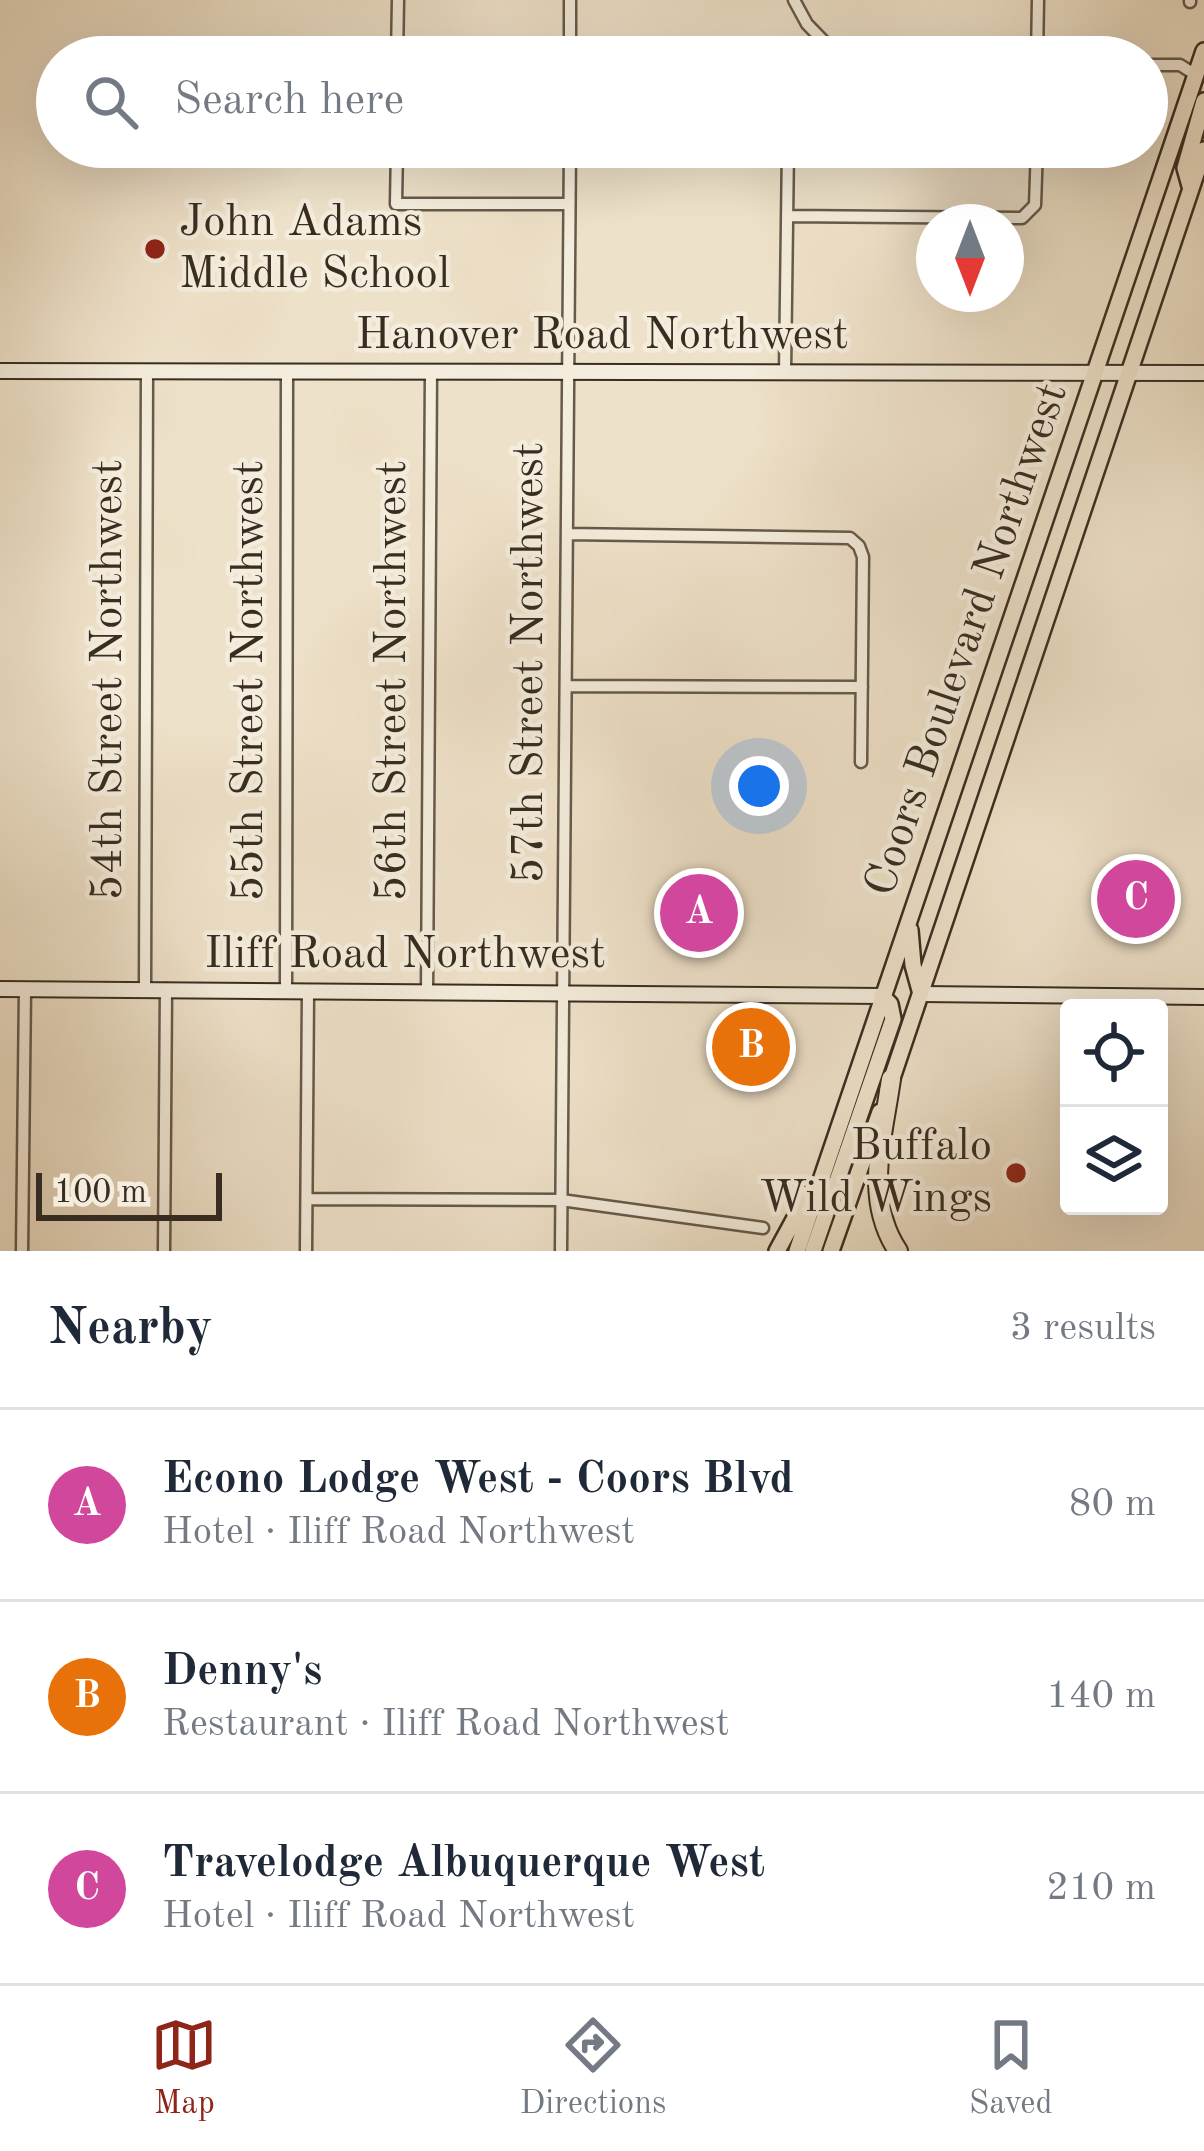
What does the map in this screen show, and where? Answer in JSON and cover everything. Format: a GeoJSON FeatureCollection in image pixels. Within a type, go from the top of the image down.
{"type":"FeatureCollection","features":[{"type":"Feature","properties":{"kind":"highway"},"geometry":{"type":"LineString","coordinates":[[891,1079],[876,1191],[881,1218],[898,1251]]}},
{"type":"Feature","properties":{"kind":"main road","name":"Coors Boulevard Northwest"},"geometry":{"type":"LineString","coordinates":[[797,1251],[1200,80],[1204,52]]}},
{"type":"Feature","properties":{"kind":"main road"},"geometry":{"type":"LineString","coordinates":[[1191,188],[1185,167],[1204,101]]}},
{"type":"Feature","properties":{"kind":"main road","name":"Coors Boulevard Northwest"},"geometry":{"type":"LineString","coordinates":[[831,1251],[1204,150]]}},
{"type":"Feature","properties":{"kind":"main road"},"geometry":{"type":"LineString","coordinates":[[910,921],[921,994]]}},
{"type":"Feature","properties":{"kind":"main road"},"geometry":{"type":"LineString","coordinates":[[813,1251],[893,1019],[890,1004],[882,996]]}},
{"type":"Feature","properties":{"kind":"main road"},"geometry":{"type":"LineString","coordinates":[[777,1251],[826,1160]]}},
{"type":"Feature","properties":{"kind":"street"},"geometry":{"type":"LineString","coordinates":[[397,36],[398,0]]}},
{"type":"Feature","properties":{"kind":"street"},"geometry":{"type":"LineString","coordinates":[[570,36],[571,0]]}},
{"type":"Feature","properties":{"kind":"street"},"geometry":{"type":"LineString","coordinates":[[794,0],[819,36]]}},
{"type":"Feature","properties":{"kind":"street"},"geometry":{"type":"LineString","coordinates":[[1037,36],[1038,0]]}},
{"type":"Feature","properties":{"kind":"street"},"geometry":{"type":"LineString","coordinates":[[1168,65],[1180,65],[1200,80]]}},
{"type":"Feature","properties":{"kind":"street"},"geometry":{"type":"LineString","coordinates":[[397,168],[397,204],[569,204]]}},
{"type":"Feature","properties":{"kind":"street","name":"57th Street Northwest"},"geometry":{"type":"LineString","coordinates":[[560,1251],[570,168]]}},
{"type":"Feature","properties":{"kind":"street"},"geometry":{"type":"LineString","coordinates":[[785,373],[788,168]]}},
{"type":"Feature","properties":{"kind":"street"},"geometry":{"type":"LineString","coordinates":[[787,216],[1013,218],[1029,214],[1036,196],[1037,168]]}},
{"type":"Feature","properties":{"kind":"street","name":"Hanover Road Northwest"},"geometry":{"type":"LineString","coordinates":[[0,371],[1204,373]]}},
{"type":"Feature","properties":{"kind":"street","name":"54th Street Northwest"},"geometry":{"type":"LineString","coordinates":[[145,989],[147,371]]}},
{"type":"Feature","properties":{"kind":"street","name":"56th Street Northwest"},"geometry":{"type":"LineString","coordinates":[[427,992],[431,371]]}},
{"type":"Feature","properties":{"kind":"street","name":"55th Street Northwest"},"geometry":{"type":"LineString","coordinates":[[286,372],[286,991]]}},
{"type":"Feature","properties":{"kind":"street"},"geometry":{"type":"LineString","coordinates":[[567,534],[850,538],[862,557],[861,761]]}},
{"type":"Feature","properties":{"kind":"street"},"geometry":{"type":"LineString","coordinates":[[566,686],[862,687]]}},
{"type":"Feature","properties":{"kind":"street","name":"Iliff Road Northwest"},"geometry":{"type":"LineString","coordinates":[[0,989],[882,996]]}},
{"type":"Feature","properties":{"kind":"street"},"geometry":{"type":"LineString","coordinates":[[22,1251],[25,989]]}},
{"type":"Feature","properties":{"kind":"street"},"geometry":{"type":"LineString","coordinates":[[164,1251],[166,989]]}},
{"type":"Feature","properties":{"kind":"street"},"geometry":{"type":"LineString","coordinates":[[306,1251],[308,992]]}},
{"type":"Feature","properties":{"kind":"street"},"geometry":{"type":"LineString","coordinates":[[921,994],[1204,997]]}},
{"type":"Feature","properties":{"kind":"street"},"geometry":{"type":"LineString","coordinates":[[307,1199],[561,1200],[764,1228]]}},
{"type":"Feature","properties":{"kind":"place","name":"John Adams Middle School"},"geometry":{"type":"Point","coordinates":[155,249]}},
{"type":"Feature","properties":{"kind":"place","name":"Travelodge Albuquerque West"},"geometry":{"type":"Point","coordinates":[1136,899]}},
{"type":"Feature","properties":{"kind":"place","name":"Econo Lodge West - Coors Blvd"},"geometry":{"type":"Point","coordinates":[699,913]}},
{"type":"Feature","properties":{"kind":"place","name":"Denny's"},"geometry":{"type":"Point","coordinates":[751,1047]}},
{"type":"Feature","properties":{"kind":"place","name":"Buffalo Wild Wings"},"geometry":{"type":"Point","coordinates":[1016,1173]}}]}
